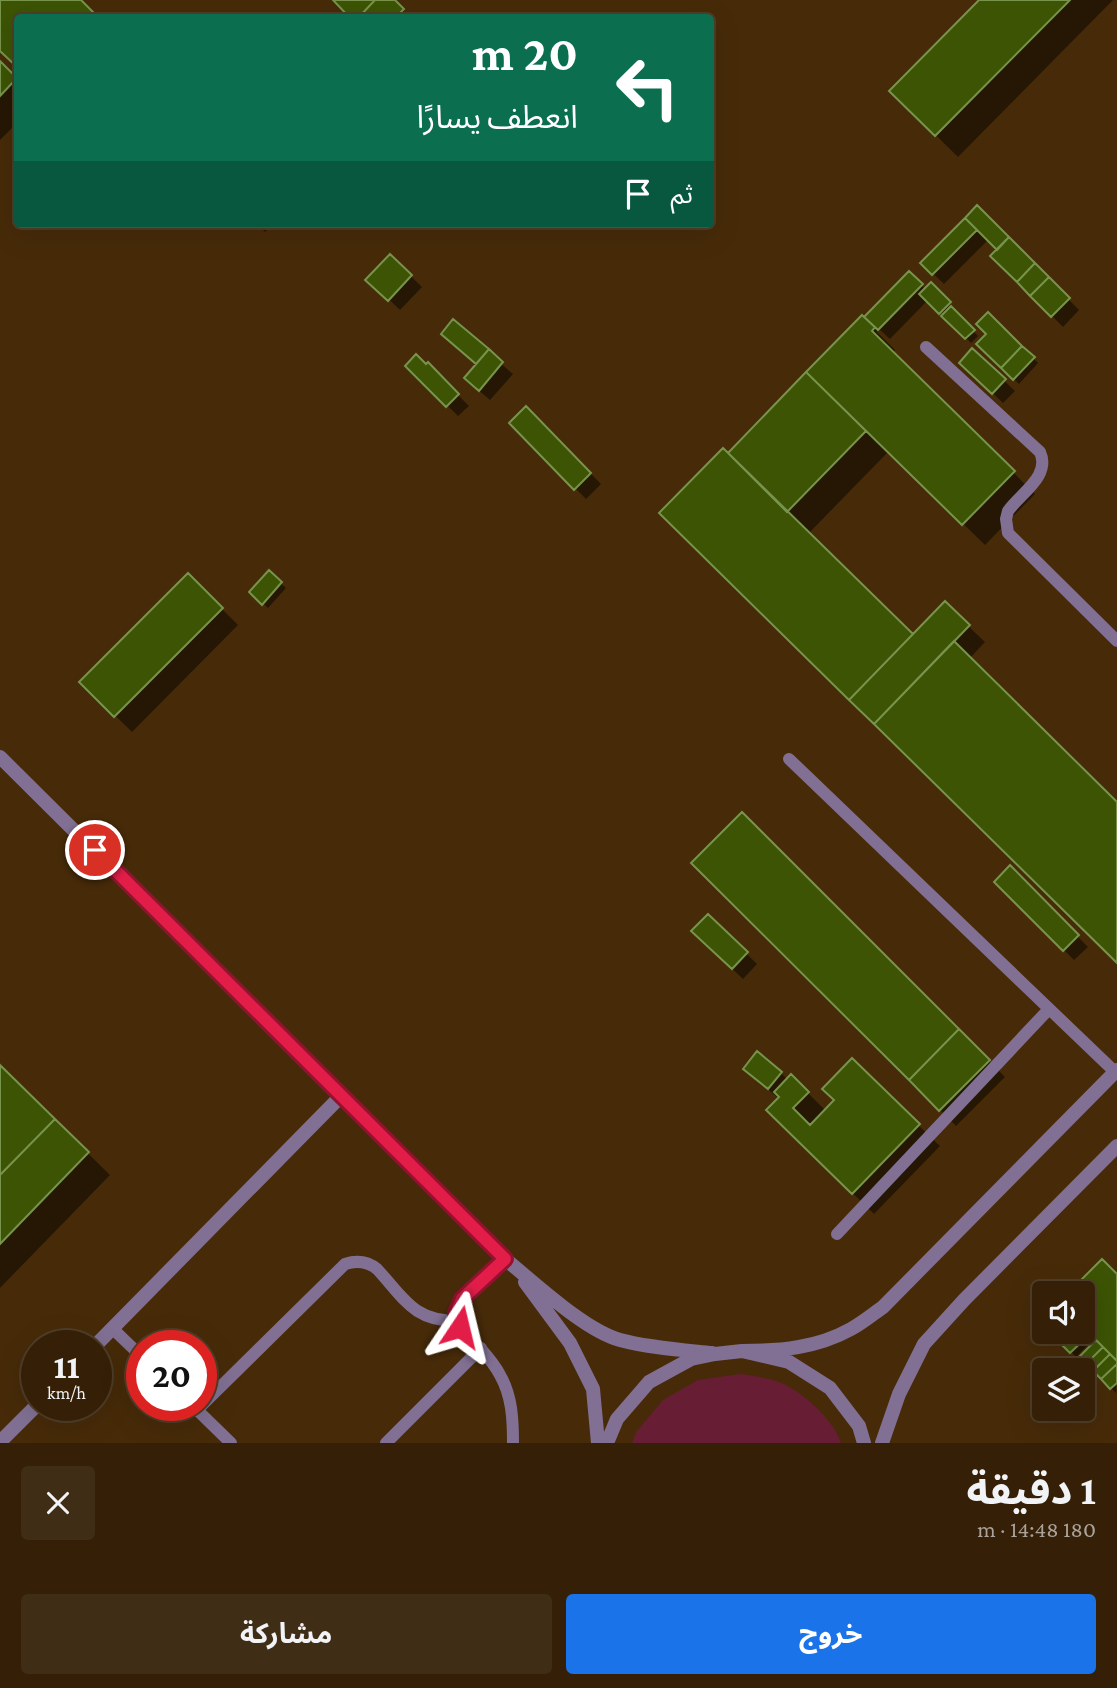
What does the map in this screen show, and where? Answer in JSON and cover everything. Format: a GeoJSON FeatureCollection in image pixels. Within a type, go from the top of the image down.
{"type":"FeatureCollection","features":[{"type":"Feature","properties":{"kind":"street"},"geometry":{"type":"LineString","coordinates":[[0,757],[508,1261],[582,1321],[618,1339],[715,1354]]}},
{"type":"Feature","properties":{"kind":"street"},"geometry":{"type":"LineString","coordinates":[[607,1443],[617,1419],[649,1382],[691,1359],[715,1354],[780,1351],[813,1345],[849,1330],[883,1307],[1116,1071]]}},
{"type":"Feature","properties":{"kind":"street"},"geometry":{"type":"LineString","coordinates":[[112,1328],[342,1095]]}},
{"type":"Feature","properties":{"kind":"street"},"geometry":{"type":"LineString","coordinates":[[882,1443],[899,1394],[924,1344],[1117,1146]]}},
{"type":"Feature","properties":{"kind":"street"},"geometry":{"type":"LineString","coordinates":[[508,1261],[570,1343],[593,1389],[598,1443]]}},
{"type":"Feature","properties":{"kind":"street"},"geometry":{"type":"LineString","coordinates":[[742,1351],[789,1362],[830,1388],[859,1426],[864,1443]]}},
{"type":"Feature","properties":{"kind":"street"},"geometry":{"type":"LineString","coordinates":[[0,1442],[21,1421]]}},
{"type":"Feature","properties":{"kind":"lane"},"geometry":{"type":"LineString","coordinates":[[926,347],[1040,452],[1043,458],[1042,472],[1008,511],[1006,526],[1009,533],[1117,641]]}},
{"type":"Feature","properties":{"kind":"lane"},"geometry":{"type":"LineString","coordinates":[[789,759],[1116,1071]]}},
{"type":"Feature","properties":{"kind":"lane"},"geometry":{"type":"LineString","coordinates":[[837,1234],[1049,1009]]}},
{"type":"Feature","properties":{"kind":"lane"},"geometry":{"type":"LineString","coordinates":[[217,1386],[345,1264],[353,1261],[370,1263],[424,1316],[457,1321]]}},
{"type":"Feature","properties":{"kind":"lane"},"geometry":{"type":"LineString","coordinates":[[508,1261],[462,1299],[456,1313],[457,1321],[496,1368],[507,1390],[513,1423],[513,1443]]}},
{"type":"Feature","properties":{"kind":"lane"},"geometry":{"type":"LineString","coordinates":[[112,1328],[126,1342]]}},
{"type":"Feature","properties":{"kind":"lane"},"geometry":{"type":"LineString","coordinates":[[386,1443],[481,1348]]}},
{"type":"Feature","properties":{"kind":"lane"},"geometry":{"type":"LineString","coordinates":[[208,1421],[231,1443]]}},
{"type":"Feature","properties":{"kind":"shaded area"},"geometry":{"type":"Polygon","coordinates":[[[741,1374],[775,1381],[797,1392],[825,1416],[841,1443],[632,1443],[637,1431],[663,1400],[698,1380],[741,1374]]]}},
{"type":"Feature","properties":{"kind":"building"},"geometry":{"type":"Polygon","coordinates":[[[0,0],[81,0],[95,14],[14,14],[14,64],[0,51],[0,0]]]}},
{"type":"Feature","properties":{"kind":"building"},"geometry":{"type":"Polygon","coordinates":[[[333,0],[375,0],[362,14],[346,14],[333,0]]]}},
{"type":"Feature","properties":{"kind":"building"},"geometry":{"type":"Polygon","coordinates":[[[375,0],[395,0],[404,9],[399,14],[362,14],[375,0]]]}},
{"type":"Feature","properties":{"kind":"building"},"geometry":{"type":"Polygon","coordinates":[[[979,0],[1070,0],[935,136],[889,91],[979,0]]]}},
{"type":"Feature","properties":{"kind":"building"},"geometry":{"type":"Polygon","coordinates":[[[0,61],[14,75],[14,81],[0,96],[0,61]]]}},
{"type":"Feature","properties":{"kind":"building"},"geometry":{"type":"Polygon","coordinates":[[[977,205],[1009,237],[997,250],[965,218],[977,205]]]}},
{"type":"Feature","properties":{"kind":"building"},"geometry":{"type":"Polygon","coordinates":[[[965,218],[977,230],[932,275],[920,263],[965,218]]]}},
{"type":"Feature","properties":{"kind":"building"},"geometry":{"type":"Polygon","coordinates":[[[1009,237],[1035,263],[1017,282],[990,256],[1009,237]]]}},
{"type":"Feature","properties":{"kind":"building"},"geometry":{"type":"Polygon","coordinates":[[[390,254],[412,275],[388,301],[365,280],[390,254]]]}},
{"type":"Feature","properties":{"kind":"building"},"geometry":{"type":"Polygon","coordinates":[[[1035,263],[1049,277],[1030,296],[1017,282],[1035,263]]]}},
{"type":"Feature","properties":{"kind":"building"},"geometry":{"type":"Polygon","coordinates":[[[909,271],[923,284],[878,330],[864,317],[909,271]]]}},
{"type":"Feature","properties":{"kind":"building"},"geometry":{"type":"Polygon","coordinates":[[[1049,277],[1070,298],[1051,317],[1030,296],[1049,277]]]}},
{"type":"Feature","properties":{"kind":"building"},"geometry":{"type":"Polygon","coordinates":[[[931,282],[951,302],[939,314],[919,294],[931,282]]]}},
{"type":"Feature","properties":{"kind":"building"},"geometry":{"type":"Polygon","coordinates":[[[951,306],[975,330],[965,339],[941,316],[951,306]]]}},
{"type":"Feature","properties":{"kind":"building"},"geometry":{"type":"Polygon","coordinates":[[[988,312],[1022,346],[1001,368],[976,344],[986,334],[976,324],[988,312]]]}},
{"type":"Feature","properties":{"kind":"building"},"geometry":{"type":"Polygon","coordinates":[[[862,315],[875,327],[872,331],[1015,471],[962,525],[806,372],[862,315]]]}},
{"type":"Feature","properties":{"kind":"building"},"geometry":{"type":"Polygon","coordinates":[[[453,319],[489,349],[476,364],[441,334],[453,319]]]}},
{"type":"Feature","properties":{"kind":"building"},"geometry":{"type":"Polygon","coordinates":[[[1022,346],[1035,357],[1013,380],[1001,368],[1022,346]]]}},
{"type":"Feature","properties":{"kind":"building"},"geometry":{"type":"Polygon","coordinates":[[[972,348],[1006,379],[992,394],[959,363],[972,348]]]}},
{"type":"Feature","properties":{"kind":"building"},"geometry":{"type":"Polygon","coordinates":[[[489,349],[503,362],[479,391],[464,378],[489,349]]]}},
{"type":"Feature","properties":{"kind":"building"},"geometry":{"type":"Polygon","coordinates":[[[416,354],[426,364],[428,362],[459,394],[446,407],[405,366],[416,354]]]}},
{"type":"Feature","properties":{"kind":"building"},"geometry":{"type":"Polygon","coordinates":[[[806,372],[866,431],[787,512],[728,453],[806,372]]]}},
{"type":"Feature","properties":{"kind":"building"},"geometry":{"type":"Polygon","coordinates":[[[526,406],[591,473],[574,490],[509,423],[526,406]]]}},
{"type":"Feature","properties":{"kind":"building"},"geometry":{"type":"Polygon","coordinates":[[[723,448],[913,634],[849,700],[659,513],[723,448]]]}},
{"type":"Feature","properties":{"kind":"building"},"geometry":{"type":"Polygon","coordinates":[[[269,570],[282,582],[262,605],[249,592],[269,570]]]}},
{"type":"Feature","properties":{"kind":"building"},"geometry":{"type":"Polygon","coordinates":[[[188,573],[223,608],[114,717],[79,682],[188,573]]]}},
{"type":"Feature","properties":{"kind":"building"},"geometry":{"type":"Polygon","coordinates":[[[945,601],[970,625],[874,724],[849,700],[945,601]]]}},
{"type":"Feature","properties":{"kind":"building"},"geometry":{"type":"Polygon","coordinates":[[[954,641],[1117,802],[1117,963],[874,724],[954,641]]]}},
{"type":"Feature","properties":{"kind":"building"},"geometry":{"type":"Polygon","coordinates":[[[742,812],[959,1029],[909,1080],[691,863],[742,812]]]}},
{"type":"Feature","properties":{"kind":"building"},"geometry":{"type":"Polygon","coordinates":[[[1010,865],[1079,935],[1063,951],[994,882],[1010,865]]]}},
{"type":"Feature","properties":{"kind":"building"},"geometry":{"type":"Polygon","coordinates":[[[708,914],[748,952],[732,969],[691,931],[708,914]]]}},
{"type":"Feature","properties":{"kind":"building"},"geometry":{"type":"Polygon","coordinates":[[[959,1029],[990,1060],[939,1111],[909,1080],[959,1029]]]}},
{"type":"Feature","properties":{"kind":"building"},"geometry":{"type":"Polygon","coordinates":[[[757,1051],[782,1072],[768,1089],[743,1069],[757,1051]]]}},
{"type":"Feature","properties":{"kind":"building"},"geometry":{"type":"Polygon","coordinates":[[[852,1058],[920,1124],[852,1194],[766,1110],[779,1097],[774,1092],[791,1074],[809,1092],[793,1108],[810,1125],[834,1100],[822,1089],[852,1058]]]}},
{"type":"Feature","properties":{"kind":"building"},"geometry":{"type":"Polygon","coordinates":[[[0,1065],[55,1119],[0,1175],[0,1065]]]}},
{"type":"Feature","properties":{"kind":"building"},"geometry":{"type":"Polygon","coordinates":[[[55,1119],[89,1152],[0,1244],[0,1175],[55,1119]]]}},
{"type":"Feature","properties":{"kind":"building"},"geometry":{"type":"Polygon","coordinates":[[[1102,1259],[1117,1274],[1117,1361],[1095,1339],[1095,1281],[1080,1281],[1102,1259]]]}},
{"type":"Feature","properties":{"kind":"building"},"geometry":{"type":"Polygon","coordinates":[[[1095,1341],[1103,1347],[1092,1358],[1080,1358],[1095,1344],[1095,1341]]]}},
{"type":"Feature","properties":{"kind":"building"},"geometry":{"type":"Polygon","coordinates":[[[1061,1344],[1079,1344],[1070,1353],[1061,1344]]]}},
{"type":"Feature","properties":{"kind":"building"},"geometry":{"type":"Polygon","coordinates":[[[1103,1347],[1110,1354],[1095,1369],[1095,1358],[1092,1358],[1103,1347]]]}},
{"type":"Feature","properties":{"kind":"building"},"geometry":{"type":"Polygon","coordinates":[[[1110,1354],[1117,1361],[1101,1379],[1095,1369],[1110,1354]]]}},
{"type":"Feature","properties":{"kind":"building"},"geometry":{"type":"Polygon","coordinates":[[[1117,1364],[1117,1383],[1110,1389],[1101,1379],[1117,1364]]]}},
{"type":"Feature","properties":{"kind":"route"},"geometry":{"type":"LineString","coordinates":[[95,850],[505,1259],[462,1299],[456,1313],[460,1327]]}}]}
